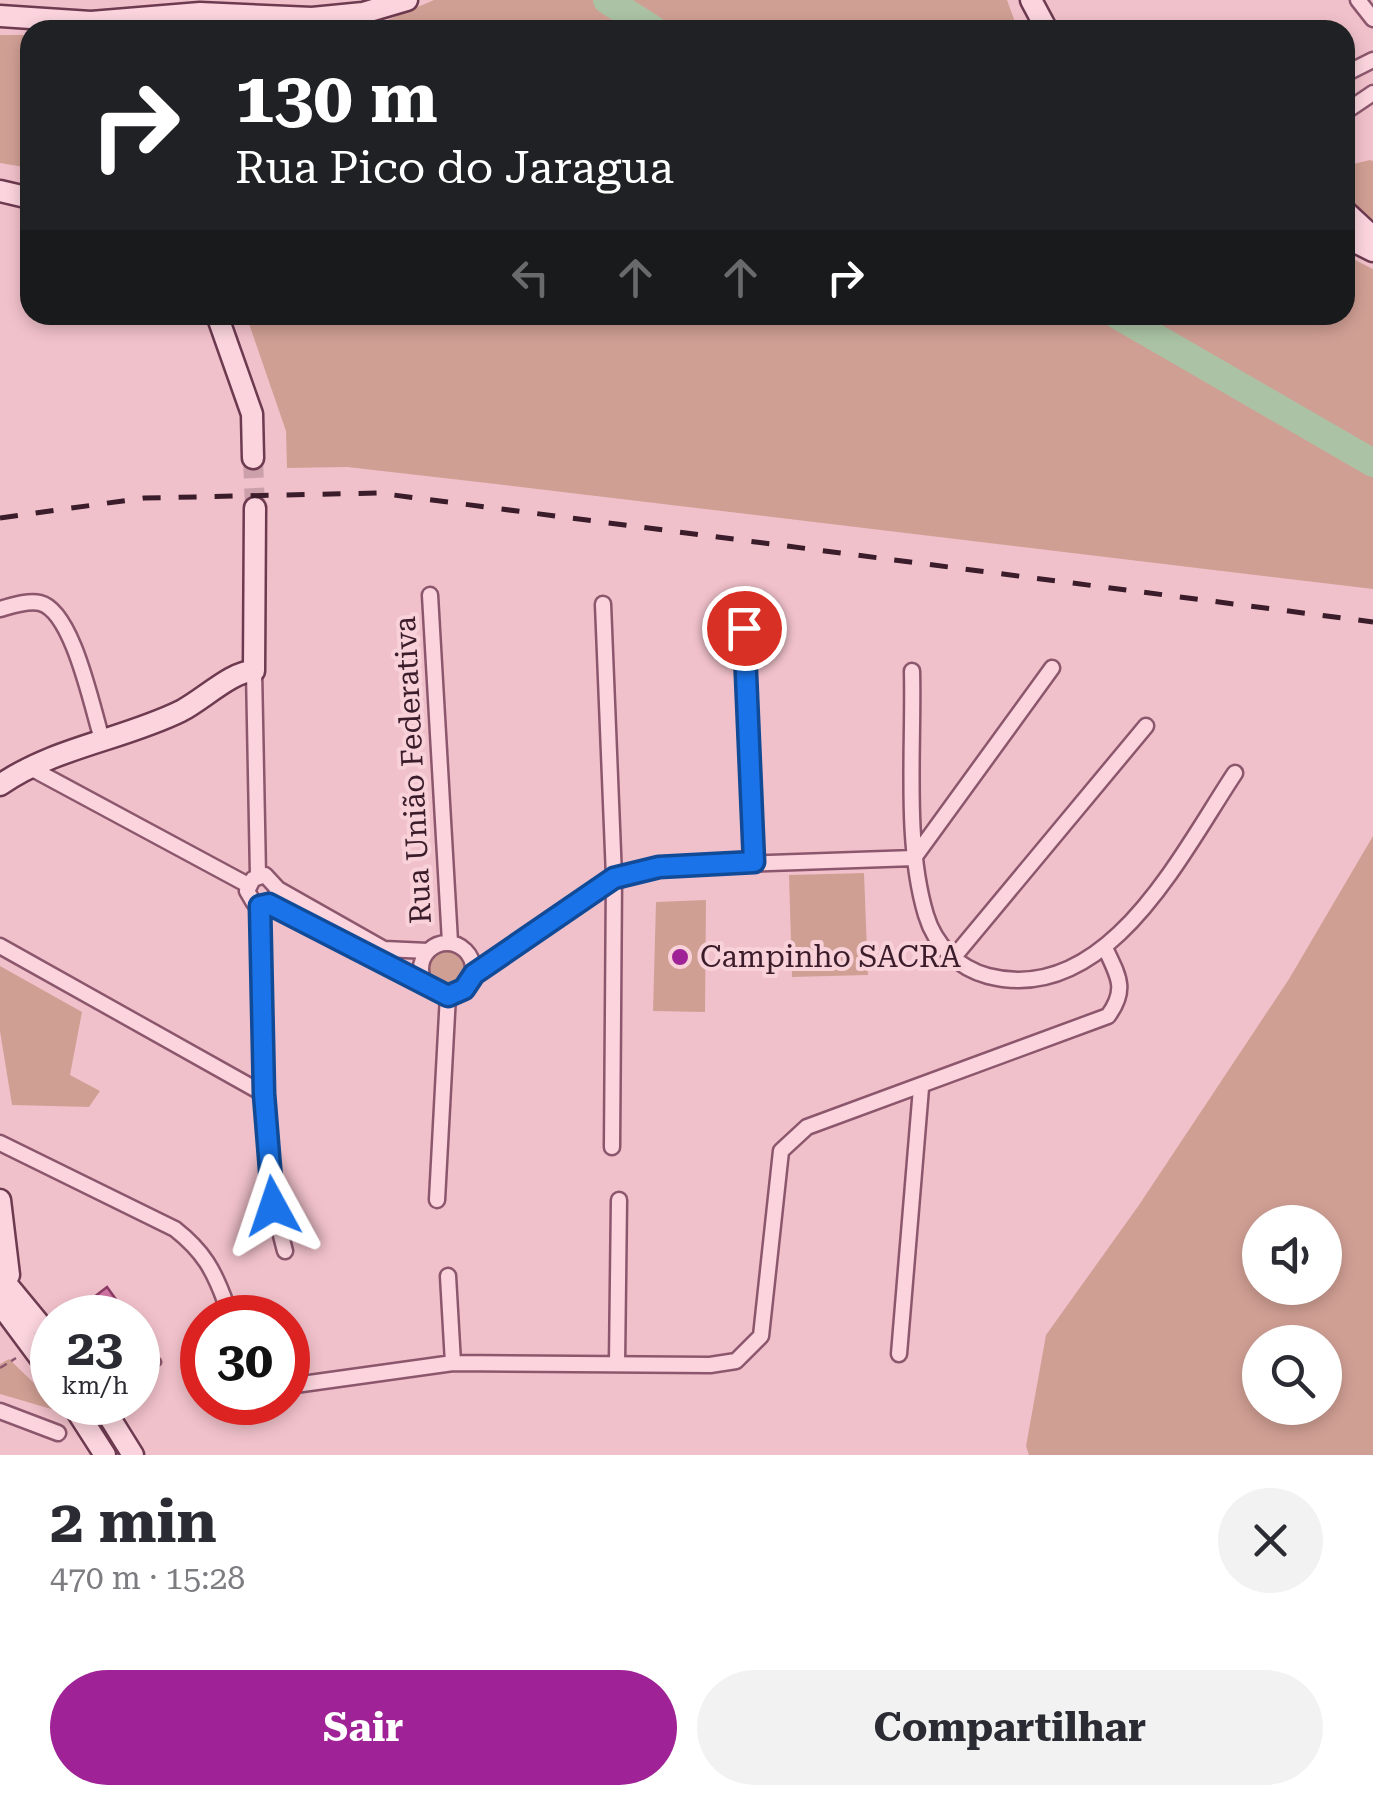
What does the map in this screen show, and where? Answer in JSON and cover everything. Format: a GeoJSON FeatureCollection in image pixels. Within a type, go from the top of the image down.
{"type":"FeatureCollection","features":[{"type":"Feature","properties":{"kind":"street"},"geometry":{"type":"LineString","coordinates":[[115,20],[200,13],[312,18],[363,13],[408,0]]}},
{"type":"Feature","properties":{"kind":"street"},"geometry":{"type":"LineString","coordinates":[[1358,0],[1373,19]]}},
{"type":"Feature","properties":{"kind":"street"},"geometry":{"type":"LineString","coordinates":[[0,16],[61,20]]}},
{"type":"Feature","properties":{"kind":"street"},"geometry":{"type":"LineString","coordinates":[[221,325],[252,414],[254,458]]}},
{"type":"Feature","properties":{"kind":"street"},"geometry":{"type":"LineString","coordinates":[[255,508],[253,880],[248,896],[448,996]]}},
{"type":"Feature","properties":{"kind":"street","name":"Rua União Federativa"},"geometry":{"type":"LineString","coordinates":[[430,595],[450,942]]}},
{"type":"Feature","properties":{"kind":"street"},"geometry":{"type":"LineString","coordinates":[[0,609],[40,603],[57,613],[68,632],[102,739]]}},
{"type":"Feature","properties":{"kind":"street"},"geometry":{"type":"LineString","coordinates":[[602,604],[614,878],[612,1147]]}},
{"type":"Feature","properties":{"kind":"street"},"geometry":{"type":"LineString","coordinates":[[744,628],[754,862]]}},
{"type":"Feature","properties":{"kind":"street"},"geometry":{"type":"LineString","coordinates":[[914,858],[1052,668]]}},
{"type":"Feature","properties":{"kind":"street"},"geometry":{"type":"LineString","coordinates":[[0,785],[27,766],[176,713],[220,690],[232,676],[254,670]]}},
{"type":"Feature","properties":{"kind":"street"},"geometry":{"type":"LineString","coordinates":[[912,672],[914,858],[929,926],[953,958],[972,972],[1032,981],[1106,950],[1164,878],[1235,772]]}},
{"type":"Feature","properties":{"kind":"street"},"geometry":{"type":"LineString","coordinates":[[953,958],[1146,726]]}},
{"type":"Feature","properties":{"kind":"street"},"geometry":{"type":"LineString","coordinates":[[27,766],[253,880],[270,878],[278,889],[384,950],[428,951],[450,942],[466,950],[474,974]]}},
{"type":"Feature","properties":{"kind":"street"},"geometry":{"type":"LineString","coordinates":[[448,996],[464,989],[474,974],[614,878],[659,867],[914,858]]}},
{"type":"Feature","properties":{"kind":"street"},"geometry":{"type":"LineString","coordinates":[[278,889],[265,905],[264,1094],[273,1206],[285,1251]]}},
{"type":"Feature","properties":{"kind":"street"},"geometry":{"type":"LineString","coordinates":[[0,946],[264,1094]]}},
{"type":"Feature","properties":{"kind":"street"},"geometry":{"type":"LineString","coordinates":[[310,1383],[453,1363],[710,1365],[736,1361],[760,1336],[767,1307],[781,1152],[806,1127],[921,1088],[1108,1016],[1120,1000],[1122,984],[1106,950]]}},
{"type":"Feature","properties":{"kind":"street"},"geometry":{"type":"LineString","coordinates":[[425,983],[421,966],[428,951]]}},
{"type":"Feature","properties":{"kind":"street"},"geometry":{"type":"LineString","coordinates":[[437,1200],[448,996]]}},
{"type":"Feature","properties":{"kind":"street"},"geometry":{"type":"LineString","coordinates":[[899,1354],[921,1088]]}},
{"type":"Feature","properties":{"kind":"street"},"geometry":{"type":"LineString","coordinates":[[0,1144],[175,1229],[199,1248],[212,1266],[223,1295]]}},
{"type":"Feature","properties":{"kind":"street"},"geometry":{"type":"LineString","coordinates":[[0,1200],[8,1254],[22,1301]]}},
{"type":"Feature","properties":{"kind":"street"},"geometry":{"type":"LineString","coordinates":[[617,1362],[619,1200]]}},
{"type":"Feature","properties":{"kind":"street"},"geometry":{"type":"LineString","coordinates":[[8,1254],[2,1282],[30,1311]]}},
{"type":"Feature","properties":{"kind":"street"},"geometry":{"type":"LineString","coordinates":[[448,1276],[453,1363]]}},
{"type":"Feature","properties":{"kind":"street"},"geometry":{"type":"LineString","coordinates":[[0,1304],[30,1344]]}},
{"type":"Feature","properties":{"kind":"street"},"geometry":{"type":"LineString","coordinates":[[0,1411],[58,1432]]}},
{"type":"Feature","properties":{"kind":"street"},"geometry":{"type":"LineString","coordinates":[[86,1425],[105,1455]]}},
{"type":"Feature","properties":{"kind":"street"},"geometry":{"type":"LineString","coordinates":[[115,1425],[134,1455]]}},
{"type":"Feature","properties":{"kind":"shaded area"},"geometry":{"type":"Polygon","coordinates":[[[434,0],[1007,0],[1014,20],[387,20],[434,0]]]}},
{"type":"Feature","properties":{"kind":"shaded area"},"geometry":{"type":"Polygon","coordinates":[[[0,35],[20,35],[20,166],[0,163],[0,35]]]}},
{"type":"Feature","properties":{"kind":"shaded area"},"geometry":{"type":"Polygon","coordinates":[[[1373,161],[1373,224],[1355,208],[1355,164],[1373,161]]]}},
{"type":"Feature","properties":{"kind":"shaded area"},"geometry":{"type":"Polygon","coordinates":[[[1355,260],[1373,269],[1373,589],[347,467],[287,468],[286,431],[249,325],[1355,325],[1355,260]]]}},
{"type":"Feature","properties":{"kind":"shaded area"},"geometry":{"type":"Polygon","coordinates":[[[1373,836],[1373,1455],[1029,1455],[1026,1446],[1046,1335],[1139,1205],[1289,979],[1373,836]]]}},
{"type":"Feature","properties":{"kind":"shaded area"},"geometry":{"type":"Polygon","coordinates":[[[864,873],[868,975],[792,977],[789,875],[864,873]]]}},
{"type":"Feature","properties":{"kind":"shaded area","name":"Campinho SACRA"},"geometry":{"type":"Polygon","coordinates":[[[706,900],[705,1012],[653,1011],[656,902],[706,900]]]}},
{"type":"Feature","properties":{"kind":"shaded area"},"geometry":{"type":"Polygon","coordinates":[[[447,948],[461,954],[467,968],[461,982],[447,988],[433,982],[427,968],[433,954],[447,948]]]}},
{"type":"Feature","properties":{"kind":"shaded area"},"geometry":{"type":"Polygon","coordinates":[[[0,966],[82,1012],[70,1075],[100,1091],[89,1107],[12,1105],[0,1031],[0,966]]]}},
{"type":"Feature","properties":{"kind":"shaded area"},"geometry":{"type":"Polygon","coordinates":[[[9,1359],[30,1379],[30,1403],[0,1394],[0,1364],[9,1359]]]}},
{"type":"Feature","properties":{"kind":"building"},"geometry":{"type":"Polygon","coordinates":[[[107,1287],[113,1295],[97,1295],[107,1287]]]}},
{"type":"Feature","properties":{"kind":"waterway"},"geometry":{"type":"LineString","coordinates":[[607,0],[638,20]]}},
{"type":"Feature","properties":{"kind":"waterway"},"geometry":{"type":"LineString","coordinates":[[1134,325],[1373,463]]}},
{"type":"Feature","properties":{"kind":"tunnel"},"geometry":{"type":"LineString","coordinates":[[253,458],[255,508]]}},
{"type":"Feature","properties":{"kind":"railway"},"geometry":{"type":"LineString","coordinates":[[0,518],[144,498],[378,493],[1373,622]]}},
{"type":"Feature","properties":{"kind":"place","name":"Campinho SACRA"},"geometry":{"type":"Point","coordinates":[680,957]}},
{"type":"Feature","properties":{"kind":"route"},"geometry":{"type":"LineString","coordinates":[[273,1206],[264,1094],[260,906],[269,904],[448,996],[464,989],[474,974],[614,878],[659,867],[754,862],[744,628]]}}]}
